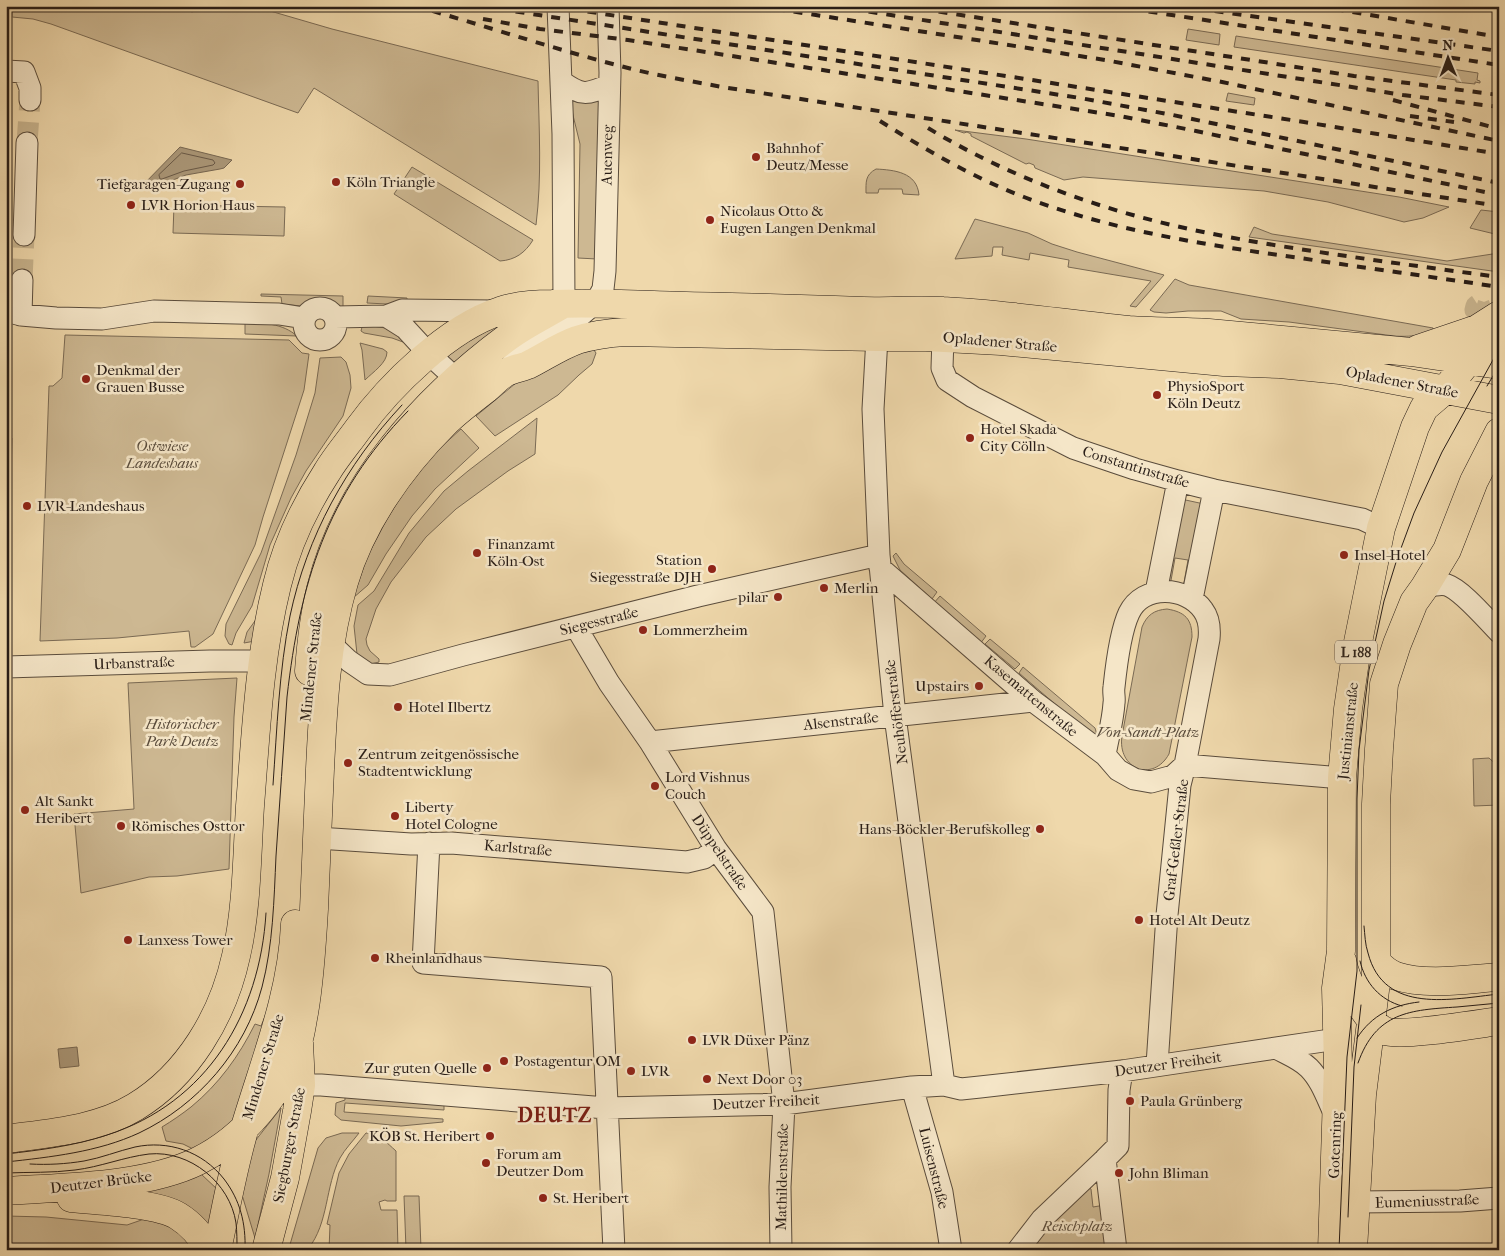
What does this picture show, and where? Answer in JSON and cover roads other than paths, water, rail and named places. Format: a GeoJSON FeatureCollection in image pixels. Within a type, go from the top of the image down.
{"type":"FeatureCollection","features":[{"type":"Feature","properties":{"kind":"main road"},"geometry":{"type":"LineString","coordinates":[[6,1139],[95,1124],[131,1109],[152,1095],[187,1062],[211,1024],[227,988],[237,954],[243,910],[262,660],[277,582],[295,531],[326,474],[370,412],[429,354],[467,326],[497,312],[532,304],[580,307]]}},
{"type":"Feature","properties":{"kind":"main road","name":"Opladener Straße"},"geometry":{"type":"LineString","coordinates":[[580,307],[867,311],[940,310],[961,324],[1151,355],[1340,370],[1499,400]]}},
{"type":"Feature","properties":{"kind":"main road","name":"Mindener Straße"},"geometry":{"type":"LineString","coordinates":[[252,1120],[275,1089],[291,1060],[299,1040],[305,1007],[312,933],[323,703],[330,643],[345,579],[367,527],[385,496],[404,468],[451,418],[466,388],[509,336],[580,307]]}},
{"type":"Feature","properties":{"kind":"main road"},"geometry":{"type":"LineString","coordinates":[[1411,352],[1477,329],[1499,315]]}},
{"type":"Feature","properties":{"kind":"main road","name":"Opladener Straße"},"geometry":{"type":"LineString","coordinates":[[505,373],[575,341],[607,334],[877,337],[961,324],[1162,333],[1181,331],[1209,333],[1411,352],[1499,365]]}},
{"type":"Feature","properties":{"kind":"main road"},"geometry":{"type":"LineString","coordinates":[[1151,355],[1172,347],[1205,347],[1210,343],[1209,333]]}},
{"type":"Feature","properties":{"kind":"main road","name":"L 188"},"geometry":{"type":"LineString","coordinates":[[1468,360],[1499,333]]}},
{"type":"Feature","properties":{"kind":"main road","name":"Justinianstraße"},"geometry":{"type":"LineString","coordinates":[[1338,1039],[1336,988],[1341,951],[1342,778],[1348,709],[1357,647],[1381,528],[1415,427],[1424,408],[1445,390],[1468,360]]}},
{"type":"Feature","properties":{"kind":"main road","name":"Mindener Straße"},"geometry":{"type":"LineString","coordinates":[[252,1120],[286,992],[295,928],[304,744],[312,633],[321,588],[333,552],[346,521],[364,487],[381,461],[431,405],[466,388],[505,373]]}},
{"type":"Feature","properties":{"kind":"main road"},"geometry":{"type":"LineString","coordinates":[[391,390],[406,385],[414,385],[423,393],[431,405],[431,438]]}},
{"type":"Feature","properties":{"kind":"main road","name":"Justinianstraße"},"geometry":{"type":"LineString","coordinates":[[1369,1048],[1377,962],[1376,804],[1384,684],[1408,614],[1446,550],[1474,481],[1499,432]]}},
{"type":"Feature","properties":{"kind":"main road"},"geometry":{"type":"LineString","coordinates":[[1341,951],[1343,966],[1349,984],[1371,1011],[1384,1031],[1396,1032],[1499,1021]]}},
{"type":"Feature","properties":{"kind":"main road"},"geometry":{"type":"LineString","coordinates":[[1377,962],[1395,976],[1432,981],[1499,978]]}},
{"type":"Feature","properties":{"kind":"main road"},"geometry":{"type":"LineString","coordinates":[[1338,1039],[1396,991],[1432,981]]}},
{"type":"Feature","properties":{"kind":"main road","name":"Gotenring"},"geometry":{"type":"LineString","coordinates":[[1332,1250],[1338,1039]]}},
{"type":"Feature","properties":{"kind":"main road","name":"Siegburger Straße"},"geometry":{"type":"LineString","coordinates":[[266,1250],[285,1178],[301,1085],[299,1040]]}},
{"type":"Feature","properties":{"kind":"main road","name":"Gotenring"},"geometry":{"type":"LineString","coordinates":[[1353,1250],[1362,1095],[1369,1048]]}},
{"type":"Feature","properties":{"kind":"main road"},"geometry":{"type":"LineString","coordinates":[[217,1250],[230,1187],[252,1120]]}},
{"type":"Feature","properties":{"kind":"main road","name":"Deutzer Brücke"},"geometry":{"type":"LineString","coordinates":[[8,1191],[95,1184],[163,1174],[202,1159],[218,1149],[252,1120]]}},
{"type":"Feature","properties":{"kind":"main road"},"geometry":{"type":"LineString","coordinates":[[8,1191],[156,1208],[177,1216],[197,1232],[209,1250]]}},
{"type":"Feature","properties":{"kind":"street"},"geometry":{"type":"LineString","coordinates":[[558,6],[563,134],[580,307],[590,323],[607,334]]}},
{"type":"Feature","properties":{"kind":"street","name":"Auenweg"},"geometry":{"type":"LineString","coordinates":[[580,307],[603,289],[605,271],[609,85],[608,6]]}},
{"type":"Feature","properties":{"kind":"street"},"geometry":{"type":"LineString","coordinates":[[6,71],[24,72],[30,88],[30,100]]}},
{"type":"Feature","properties":{"kind":"street"},"geometry":{"type":"LineString","coordinates":[[561,81],[584,93],[609,85]]}},
{"type":"Feature","properties":{"kind":"street"},"geometry":{"type":"LineString","coordinates":[[24,235],[27,143]]}},
{"type":"Feature","properties":{"kind":"street"},"geometry":{"type":"LineString","coordinates":[[22,280],[14,313],[56,318],[102,319],[154,311],[280,314],[304,318],[303,328],[308,336],[317,340],[328,339],[334,333],[335,317],[386,316],[402,310],[497,312]]}},
{"type":"Feature","properties":{"kind":"street"},"geometry":{"type":"LineString","coordinates":[[505,373],[519,355],[580,307]]}},
{"type":"Feature","properties":{"kind":"street"},"geometry":{"type":"LineString","coordinates":[[386,316],[405,328],[429,354],[466,388]]}},
{"type":"Feature","properties":{"kind":"street","name":"Constantinstraße"},"geometry":{"type":"LineString","coordinates":[[961,324],[942,368],[947,380],[974,397],[1073,448],[1136,470],[1178,481],[1214,490],[1362,519],[1381,528]]}},
{"type":"Feature","properties":{"kind":"street","name":"Neuhöfferstraße"},"geometry":{"type":"LineString","coordinates":[[877,337],[873,409],[879,561],[895,716],[944,1085]]}},
{"type":"Feature","properties":{"kind":"street"},"geometry":{"type":"LineString","coordinates":[[1156,592],[1178,481]]}},
{"type":"Feature","properties":{"kind":"street"},"geometry":{"type":"LineString","coordinates":[[1192,599],[1214,490]]}},
{"type":"Feature","properties":{"kind":"street","name":"Siegesstraße"},"geometry":{"type":"LineString","coordinates":[[330,643],[349,661],[368,674],[390,675],[706,594],[879,561]]}},
{"type":"Feature","properties":{"kind":"street","name":"Kasemattenstraße"},"geometry":{"type":"LineString","coordinates":[[879,561],[1033,701],[1102,753],[1118,770],[1134,779],[1151,782],[1173,776],[1186,765]]}},
{"type":"Feature","properties":{"kind":"street"},"geometry":{"type":"LineString","coordinates":[[1424,588],[1434,585],[1446,585],[1454,589],[1499,632]]}},
{"type":"Feature","properties":{"kind":"street"},"geometry":{"type":"LineString","coordinates":[[1102,753],[1115,701],[1114,690],[1126,622],[1130,610],[1140,599],[1156,592],[1168,591],[1192,599],[1204,611],[1210,626],[1186,765],[1342,778]]}},
{"type":"Feature","properties":{"kind":"street","name":"Düppelstraße"},"geometry":{"type":"LineString","coordinates":[[576,627],[609,683],[650,742],[716,849],[763,912],[784,1104]]}},
{"type":"Feature","properties":{"kind":"street","name":"Urbanstraße"},"geometry":{"type":"LineString","coordinates":[[6,667],[262,660]]}},
{"type":"Feature","properties":{"kind":"street","name":"Alsenstraße"},"geometry":{"type":"LineString","coordinates":[[650,742],[1033,701]]}},
{"type":"Feature","properties":{"kind":"street","name":"Graf-Geßler-Straße"},"geometry":{"type":"LineString","coordinates":[[1157,1065],[1169,895],[1180,785],[1186,765]]}},
{"type":"Feature","properties":{"kind":"street","name":"Karlstraße"},"geometry":{"type":"LineString","coordinates":[[317,838],[411,844],[451,843],[687,862],[704,858],[716,849]]}},
{"type":"Feature","properties":{"kind":"street"},"geometry":{"type":"LineString","coordinates":[[429,843],[423,963],[601,977],[614,1250]]}},
{"type":"Feature","properties":{"kind":"street","name":"Deutzer Freiheit"},"geometry":{"type":"LineString","coordinates":[[301,1085],[340,1086],[606,1108],[784,1104],[912,1087],[944,1085],[961,1089],[1122,1070],[1338,1039]]}},
{"type":"Feature","properties":{"kind":"street"},"geometry":{"type":"LineString","coordinates":[[1276,1048],[1310,1068],[1336,1118]]}},
{"type":"Feature","properties":{"kind":"street"},"geometry":{"type":"LineString","coordinates":[[1018,1250],[1042,1219],[1118,1146],[1118,1090],[1122,1070]]}},
{"type":"Feature","properties":{"kind":"street"},"geometry":{"type":"LineString","coordinates":[[252,1120],[301,1085]]}},
{"type":"Feature","properties":{"kind":"street","name":"Luisenstraße"},"geometry":{"type":"LineString","coordinates":[[912,1087],[942,1192],[951,1250]]}},
{"type":"Feature","properties":{"kind":"street","name":"Mathildenstraße"},"geometry":{"type":"LineString","coordinates":[[781,1250],[780,1187],[784,1104]]}},
{"type":"Feature","properties":{"kind":"street"},"geometry":{"type":"LineString","coordinates":[[1105,1159],[1116,1250]]}},
{"type":"Feature","properties":{"kind":"street","name":"Eumeniusstraße"},"geometry":{"type":"LineString","coordinates":[[1355,1202],[1460,1201],[1499,1198]]}},
{"type":"Feature","properties":{"kind":"water"},"geometry":{"type":"Polygon","coordinates":[[[180,147],[232,160],[224,168],[186,175],[152,188],[141,187],[180,147]]]}},
{"type":"Feature","properties":{"kind":"water"},"geometry":{"type":"Polygon","coordinates":[[[77,1047],[79,1066],[60,1068],[58,1049],[77,1047]]]}},
{"type":"Feature","properties":{"kind":"tunnel"},"geometry":{"type":"LineString","coordinates":[[27,143],[30,100]]}},
{"type":"Feature","properties":{"kind":"tunnel"},"geometry":{"type":"LineString","coordinates":[[22,280],[24,235]]}},
{"type":"Feature","properties":{"kind":"tunnel"},"geometry":{"type":"LineString","coordinates":[[1479,304],[1481,309],[1481,312],[1475,310],[1479,304]]}},
{"type":"Feature","properties":{"kind":"tram line"},"geometry":{"type":"LineString","coordinates":[[1339,1250],[1347,1057],[1357,971],[1357,799],[1359,750],[1369,670],[1384,601],[1414,513],[1442,452],[1499,349]]}},
{"type":"Feature","properties":{"kind":"tram line"},"geometry":{"type":"LineString","coordinates":[[1487,386],[1499,366]]}},
{"type":"Feature","properties":{"kind":"tram line"},"geometry":{"type":"LineString","coordinates":[[273,785],[283,658],[297,586],[318,530],[346,477],[363,452],[402,405]]}},
{"type":"Feature","properties":{"kind":"tram line"},"geometry":{"type":"LineString","coordinates":[[6,1162],[57,1156],[91,1149],[139,1133],[161,1121],[199,1091],[216,1074],[244,1033],[262,987],[269,955],[274,906],[287,697],[300,616],[309,579],[337,508],[356,475],[380,443],[408,411]]}},
{"type":"Feature","properties":{"kind":"tram line"},"geometry":{"type":"LineString","coordinates":[[6,1154],[70,1145],[107,1135],[142,1120],[173,1101],[200,1077],[222,1050],[239,1019],[253,986],[262,950],[266,913]]}},
{"type":"Feature","properties":{"kind":"tram line"},"geometry":{"type":"LineString","coordinates":[[1364,926],[1367,950],[1376,973],[1389,986],[1404,995],[1422,999],[1441,1000],[1499,994]]}},
{"type":"Feature","properties":{"kind":"tram line"},"geometry":{"type":"LineString","coordinates":[[1360,961],[1362,969],[1375,990],[1387,1000],[1402,1006]]}},
{"type":"Feature","properties":{"kind":"tram line"},"geometry":{"type":"LineString","coordinates":[[1357,1038],[1369,1023],[1384,1012],[1409,1003],[1419,1002]]}},
{"type":"Feature","properties":{"kind":"tram line"},"geometry":{"type":"LineString","coordinates":[[1358,1063],[1365,1046],[1374,1033],[1397,1017],[1424,1010],[1499,1003]]}},
{"type":"Feature","properties":{"kind":"tram line"},"geometry":{"type":"LineString","coordinates":[[1348,1217],[1354,1067],[1361,1005]]}},
{"type":"Feature","properties":{"kind":"tram line"},"geometry":{"type":"LineString","coordinates":[[30,1164],[84,1161],[147,1145],[160,1145],[184,1150],[205,1161],[215,1169],[230,1187],[241,1212],[245,1250]]}},
{"type":"Feature","properties":{"kind":"tram line"},"geometry":{"type":"LineString","coordinates":[[6,1173],[75,1170],[149,1154],[179,1157],[206,1172],[226,1195],[236,1223],[237,1250]]}},
{"type":"Feature","properties":{"kind":"railway"},"geometry":{"type":"LineString","coordinates":[[415,6],[601,61],[722,87],[1499,206]]}},
{"type":"Feature","properties":{"kind":"railway"},"geometry":{"type":"LineString","coordinates":[[480,6],[1080,98],[1173,115],[1499,183]]}},
{"type":"Feature","properties":{"kind":"railway"},"geometry":{"type":"LineString","coordinates":[[552,6],[1304,122],[1499,154]]}},
{"type":"Feature","properties":{"kind":"railway"},"geometry":{"type":"LineString","coordinates":[[758,6],[1105,60],[1222,82],[1499,141]]}},
{"type":"Feature","properties":{"kind":"railway"},"geometry":{"type":"LineString","coordinates":[[833,6],[1403,95],[1499,107]]}},
{"type":"Feature","properties":{"kind":"railway"},"geometry":{"type":"LineString","coordinates":[[903,6],[1354,76],[1499,95]]}},
{"type":"Feature","properties":{"kind":"railway"},"geometry":{"type":"LineString","coordinates":[[1113,6],[1499,65]]}},
{"type":"Feature","properties":{"kind":"railway"},"geometry":{"type":"LineString","coordinates":[[1179,6],[1499,51]]}},
{"type":"Feature","properties":{"kind":"railway"},"geometry":{"type":"LineString","coordinates":[[1317,6],[1499,37]]}},
{"type":"Feature","properties":{"kind":"railway"},"geometry":{"type":"LineString","coordinates":[[483,19],[1120,116],[1499,195]]}},
{"type":"Feature","properties":{"kind":"railway"},"geometry":{"type":"LineString","coordinates":[[1393,100],[1499,129]]}},
{"type":"Feature","properties":{"kind":"railway"},"geometry":{"type":"LineString","coordinates":[[1410,116],[1454,122]]}},
{"type":"Feature","properties":{"kind":"railway"},"geometry":{"type":"LineString","coordinates":[[880,121],[933,153],[987,181],[1024,197],[1091,219],[1195,242],[1499,287]]}},
{"type":"Feature","properties":{"kind":"railway"},"geometry":{"type":"LineString","coordinates":[[928,128],[979,156],[1058,191],[1162,223],[1274,245],[1499,277]]}},
{"type":"Feature","properties":{"kind":"place","name":"Bahnhof Deutz/Messe"},"geometry":{"type":"Point","coordinates":[756,157]}},
{"type":"Feature","properties":{"kind":"place","name":"Köln Triangle"},"geometry":{"type":"Point","coordinates":[336,182]}},
{"type":"Feature","properties":{"kind":"place","name":"Tiefgaragen-Zugang"},"geometry":{"type":"Point","coordinates":[240,184]}},
{"type":"Feature","properties":{"kind":"place","name":"LVR Horion Haus"},"geometry":{"type":"Point","coordinates":[131,205]}},
{"type":"Feature","properties":{"kind":"place","name":"Nicolaus Otto & Eugen Langen Denkmal"},"geometry":{"type":"Point","coordinates":[710,220]}},
{"type":"Feature","properties":{"kind":"place","name":"Denkmal der Grauen Busse"},"geometry":{"type":"Point","coordinates":[86,379]}},
{"type":"Feature","properties":{"kind":"place","name":"PhysioSport Köln Deutz"},"geometry":{"type":"Point","coordinates":[1157,395]}},
{"type":"Feature","properties":{"kind":"place","name":"Hotel Skada City Cölln"},"geometry":{"type":"Point","coordinates":[970,438]}},
{"type":"Feature","properties":{"kind":"place","name":"LVR-Landeshaus"},"geometry":{"type":"Point","coordinates":[27,506]}},
{"type":"Feature","properties":{"kind":"place","name":"Finanzamt Köln-Ost"},"geometry":{"type":"Point","coordinates":[477,553]}},
{"type":"Feature","properties":{"kind":"place","name":"Insel-Hotel"},"geometry":{"type":"Point","coordinates":[1344,555]}},
{"type":"Feature","properties":{"kind":"place","name":"Station Siegesstraße DJH"},"geometry":{"type":"Point","coordinates":[712,569]}},
{"type":"Feature","properties":{"kind":"place","name":"Merlin"},"geometry":{"type":"Point","coordinates":[824,588]}},
{"type":"Feature","properties":{"kind":"place","name":"pilar"},"geometry":{"type":"Point","coordinates":[778,597]}},
{"type":"Feature","properties":{"kind":"place","name":"Lommerzheim"},"geometry":{"type":"Point","coordinates":[643,630]}},
{"type":"Feature","properties":{"kind":"place","name":"Upstairs"},"geometry":{"type":"Point","coordinates":[979,686]}},
{"type":"Feature","properties":{"kind":"place","name":"Hotel Ilbertz"},"geometry":{"type":"Point","coordinates":[398,707]}},
{"type":"Feature","properties":{"kind":"place","name":"Zentrum zeitgenössische Stadtentwicklung"},"geometry":{"type":"Point","coordinates":[348,763]}},
{"type":"Feature","properties":{"kind":"place","name":"Lord Vishnus Couch"},"geometry":{"type":"Point","coordinates":[655,786]}},
{"type":"Feature","properties":{"kind":"place","name":"Alt Sankt Heribert"},"geometry":{"type":"Point","coordinates":[25,810]}},
{"type":"Feature","properties":{"kind":"place","name":"Liberty Hotel Cologne"},"geometry":{"type":"Point","coordinates":[395,816]}},
{"type":"Feature","properties":{"kind":"place","name":"Römisches Osttor"},"geometry":{"type":"Point","coordinates":[121,826]}},
{"type":"Feature","properties":{"kind":"place","name":"Hans-Böckler-Berufskolleg"},"geometry":{"type":"Point","coordinates":[1040,829]}},
{"type":"Feature","properties":{"kind":"place","name":"Hotel Alt Deutz"},"geometry":{"type":"Point","coordinates":[1139,920]}},
{"type":"Feature","properties":{"kind":"place","name":"Lanxess Tower"},"geometry":{"type":"Point","coordinates":[128,940]}},
{"type":"Feature","properties":{"kind":"place","name":"Rheinlandhaus"},"geometry":{"type":"Point","coordinates":[375,958]}},
{"type":"Feature","properties":{"kind":"place","name":"LVR Düxer Pänz"},"geometry":{"type":"Point","coordinates":[692,1040]}},
{"type":"Feature","properties":{"kind":"place","name":"Postagentur OM"},"geometry":{"type":"Point","coordinates":[504,1061]}},
{"type":"Feature","properties":{"kind":"place","name":"Zur guten Quelle"},"geometry":{"type":"Point","coordinates":[487,1068]}},
{"type":"Feature","properties":{"kind":"place","name":"LVR"},"geometry":{"type":"Point","coordinates":[631,1071]}},
{"type":"Feature","properties":{"kind":"place","name":"Next Door 03"},"geometry":{"type":"Point","coordinates":[707,1079]}},
{"type":"Feature","properties":{"kind":"place","name":"Paula Grünberg"},"geometry":{"type":"Point","coordinates":[1130,1101]}},
{"type":"Feature","properties":{"kind":"place","name":"KÖB St. Heribert"},"geometry":{"type":"Point","coordinates":[490,1136]}},
{"type":"Feature","properties":{"kind":"place","name":"Forum am Deutzer Dom"},"geometry":{"type":"Point","coordinates":[486,1163]}},
{"type":"Feature","properties":{"kind":"place","name":"John Bliman"},"geometry":{"type":"Point","coordinates":[1119,1173]}},
{"type":"Feature","properties":{"kind":"place","name":"St. Heribert"},"geometry":{"type":"Point","coordinates":[543,1198]}},
{"type":"Feature","properties":{"kind":"district","name":"DEUTZ"},"geometry":{"type":"Point","coordinates":[555,1115]}},
{"type":"Feature","properties":{"kind":"park label","name":"Ostwiese Landeshaus"},"geometry":{"type":"Point","coordinates":[162,454]}},
{"type":"Feature","properties":{"kind":"park label","name":"Historischer Park Deutz"},"geometry":{"type":"Point","coordinates":[182,732]}},
{"type":"Feature","properties":{"kind":"park label","name":"Von-Sandt-Platz"},"geometry":{"type":"Point","coordinates":[1148,732]}},
{"type":"Feature","properties":{"kind":"park label","name":"Reischplatz"},"geometry":{"type":"Point","coordinates":[1077,1226]}}]}
